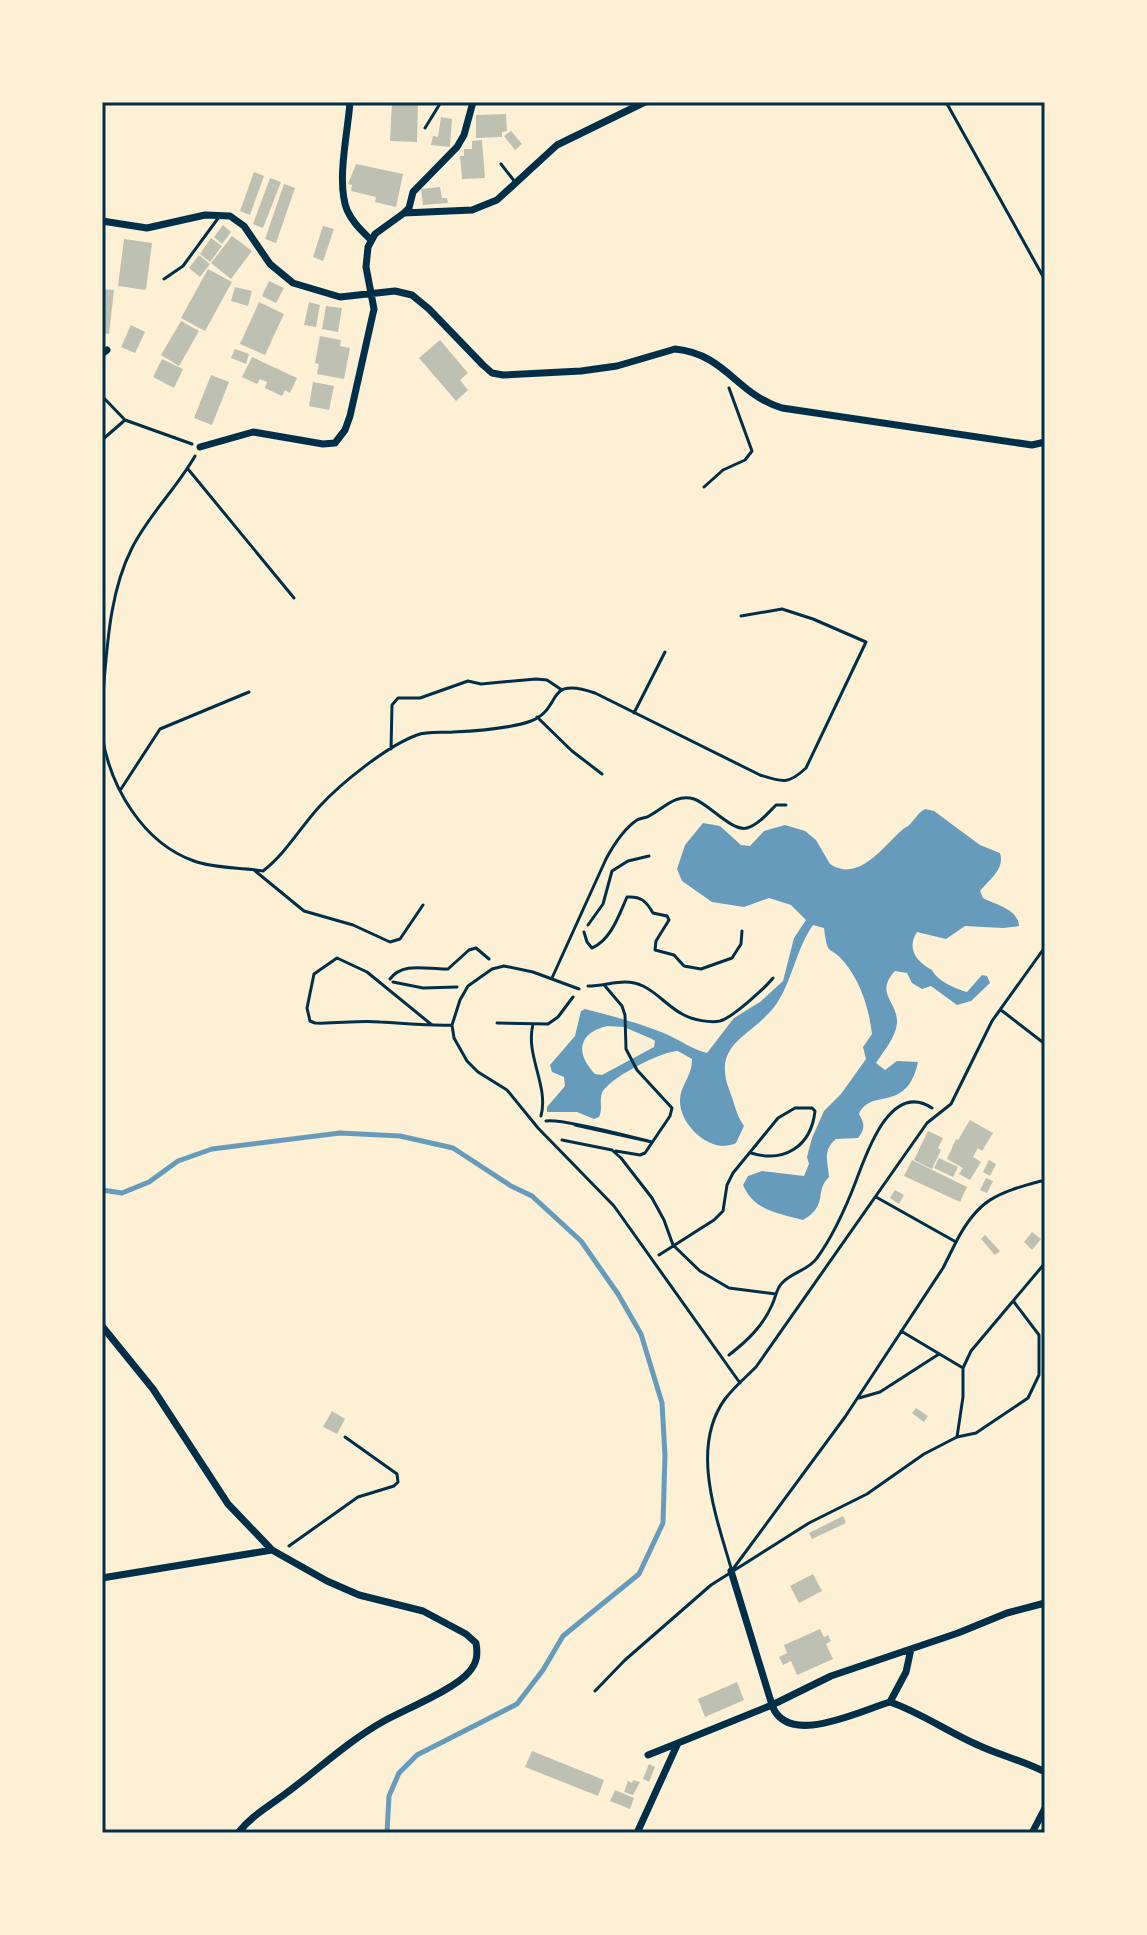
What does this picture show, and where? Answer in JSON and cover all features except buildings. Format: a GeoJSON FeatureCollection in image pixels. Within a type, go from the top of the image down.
{"type":"FeatureCollection","features":[{"type":"Feature","properties":{"kind":"street"},"geometry":{"type":"LineString","coordinates":[[350,102],[342,186],[351,218],[371,240]]}},
{"type":"Feature","properties":{"kind":"street"},"geometry":{"type":"LineString","coordinates":[[200,447],[253,432],[323,444],[335,443],[345,430],[350,416],[374,309],[366,267],[371,240],[384,225],[409,208],[413,192],[457,147],[464,135],[473,102]]}},
{"type":"Feature","properties":{"kind":"street"},"geometry":{"type":"LineString","coordinates":[[404,213],[478,209],[497,200],[557,145],[645,102]]}},
{"type":"Feature","properties":{"kind":"street"},"geometry":{"type":"LineString","coordinates":[[102,221],[147,228],[205,215],[236,219],[270,264],[293,283],[340,297],[395,291],[412,295],[492,373],[581,371],[617,366],[675,349],[701,354],[723,367],[750,393],[782,408],[1032,445],[1045,442]]}},
{"type":"Feature","properties":{"kind":"street"},"geometry":{"type":"LineString","coordinates":[[102,1326],[162,1402],[228,1504],[272,1550],[359,1595],[404,1604],[438,1618],[476,1643],[478,1656],[470,1671],[458,1682],[380,1724],[316,1768],[247,1821],[238,1833]]}},
{"type":"Feature","properties":{"kind":"street"},"geometry":{"type":"LineString","coordinates":[[102,1578],[272,1550]]}},
{"type":"Feature","properties":{"kind":"street"},"geometry":{"type":"LineString","coordinates":[[731,1571],[772,1705],[776,1716],[782,1721],[804,1727],[822,1724],[890,1702],[923,1715],[981,1747],[1024,1761],[1045,1772]]}},
{"type":"Feature","properties":{"kind":"street"},"geometry":{"type":"LineString","coordinates":[[648,1755],[772,1705],[831,1676],[1007,1613],[1045,1603]]}},
{"type":"Feature","properties":{"kind":"street"},"geometry":{"type":"LineString","coordinates":[[890,1702],[906,1672],[911,1649]]}},
{"type":"Feature","properties":{"kind":"street"},"geometry":{"type":"LineString","coordinates":[[637,1833],[678,1743]]}},
{"type":"Feature","properties":{"kind":"street"},"geometry":{"type":"LineString","coordinates":[[1032,1833],[1045,1808]]}},
{"type":"Feature","properties":{"kind":"lane"},"geometry":{"type":"LineString","coordinates":[[425,128],[441,102]]}},
{"type":"Feature","properties":{"kind":"lane"},"geometry":{"type":"LineString","coordinates":[[501,164],[515,182]]}},
{"type":"Feature","properties":{"kind":"lane"},"geometry":{"type":"LineString","coordinates":[[164,279],[183,266],[221,215]]}},
{"type":"Feature","properties":{"kind":"lane"},"geometry":{"type":"LineString","coordinates":[[552,978],[606,859],[613,846],[636,821],[649,817],[669,802],[690,797],[705,804],[736,828],[746,829],[776,805],[786,805]]}},
{"type":"Feature","properties":{"kind":"lane"},"geometry":{"type":"LineString","coordinates":[[731,1571],[718,1526],[706,1460],[712,1426],[724,1399],[756,1367],[927,1123],[937,1112],[951,1104],[992,1021],[1045,947]]}},
{"type":"Feature","properties":{"kind":"lane"},"geometry":{"type":"LineString","coordinates":[[432,1025],[379,980],[337,958],[314,974],[307,1008],[310,1021],[315,1023],[369,1021],[432,1025],[452,1025]]}},
{"type":"Feature","properties":{"kind":"lane"},"geometry":{"type":"LineString","coordinates":[[579,989],[552,978],[504,966],[481,975],[468,986],[452,1025],[458,1047],[478,1072],[507,1090],[538,1128],[614,1206],[740,1383]]}},
{"type":"Feature","properties":{"kind":"lane"},"geometry":{"type":"LineString","coordinates":[[1001,1010],[1045,1044]]}},
{"type":"Feature","properties":{"kind":"lane"},"geometry":{"type":"LineString","coordinates":[[731,1571],[857,1399],[968,1219],[993,1198],[1043,1182],[1045,1174]]}},
{"type":"Feature","properties":{"kind":"lane"},"geometry":{"type":"LineString","coordinates":[[876,1197],[956,1242]]}},
{"type":"Feature","properties":{"kind":"lane"},"geometry":{"type":"LineString","coordinates":[[957,1437],[963,1397],[963,1368],[971,1351],[1045,1263]]}},
{"type":"Feature","properties":{"kind":"lane"},"geometry":{"type":"LineString","coordinates":[[595,1691],[695,1596],[731,1571],[809,1523],[867,1494],[924,1454],[957,1437],[976,1433],[1033,1392],[1041,1363],[1039,1335],[1014,1302]]}},
{"type":"Feature","properties":{"kind":"lane"},"geometry":{"type":"LineString","coordinates":[[901,1331],[963,1368]]}},
{"type":"Feature","properties":{"kind":"lane"},"geometry":{"type":"LineString","coordinates":[[857,1399],[880,1392],[939,1354]]}},
{"type":"Feature","properties":{"kind":"path"},"geometry":{"type":"LineString","coordinates":[[946,102],[1045,280]]}},
{"type":"Feature","properties":{"kind":"path"},"geometry":{"type":"LineString","coordinates":[[704,487],[723,470],[745,460],[752,451],[723,367]]}},
{"type":"Feature","properties":{"kind":"path"},"geometry":{"type":"LineString","coordinates":[[102,396],[125,420],[200,447],[188,469],[144,528],[124,568],[111,619],[102,705]]}},
{"type":"Feature","properties":{"kind":"path"},"geometry":{"type":"LineString","coordinates":[[102,440],[125,420]]}},
{"type":"Feature","properties":{"kind":"path"},"geometry":{"type":"LineString","coordinates":[[188,469],[294,598]]}},
{"type":"Feature","properties":{"kind":"path"},"geometry":{"type":"LineString","coordinates":[[102,735],[120,790],[141,825],[173,852],[197,862],[263,871],[346,781],[418,734],[495,728],[532,721],[562,690],[577,687],[760,775],[783,782],[795,779],[806,768],[866,642],[782,609],[741,616]]}},
{"type":"Feature","properties":{"kind":"path"},"geometry":{"type":"LineString","coordinates":[[634,713],[665,652]]}},
{"type":"Feature","properties":{"kind":"path"},"geometry":{"type":"LineString","coordinates":[[391,750],[392,705],[398,698],[420,698],[468,681],[481,684],[547,680],[562,690]]}},
{"type":"Feature","properties":{"kind":"path"},"geometry":{"type":"LineString","coordinates":[[120,790],[160,729],[249,692]]}},
{"type":"Feature","properties":{"kind":"path"},"geometry":{"type":"LineString","coordinates":[[537,717],[572,751],[602,774]]}},
{"type":"Feature","properties":{"kind":"path"},"geometry":{"type":"LineString","coordinates":[[649,856],[628,861],[612,871],[603,904],[583,933],[592,948],[602,943],[611,932],[627,897],[637,896],[646,902],[653,913],[667,916],[669,920],[656,941],[655,950],[674,955],[684,966],[701,969],[732,958],[741,944],[742,931]]}},
{"type":"Feature","properties":{"kind":"path"},"geometry":{"type":"LineString","coordinates":[[253,870],[304,911],[353,925],[390,942],[400,939],[423,905]]}},
{"type":"Feature","properties":{"kind":"path"},"geometry":{"type":"LineString","coordinates":[[468,986],[423,988],[388,983],[392,975],[404,968],[448,969],[469,950],[476,948],[496,968]]}},
{"type":"Feature","properties":{"kind":"path"},"geometry":{"type":"LineString","coordinates":[[497,1023],[548,1024],[558,1017],[579,989],[621,980],[642,985],[686,1017],[723,1021],[773,978]]}},
{"type":"Feature","properties":{"kind":"path"},"geometry":{"type":"LineString","coordinates":[[549,1138],[640,1155],[670,1116],[672,1108],[633,1063],[624,1040],[625,1015],[622,1006],[604,986]]}},
{"type":"Feature","properties":{"kind":"path"},"geometry":{"type":"LineString","coordinates":[[533,1024],[530,1039],[543,1108],[538,1128]]}},
{"type":"Feature","properties":{"kind":"path"},"geometry":{"type":"LineString","coordinates":[[723,1360],[746,1342],[764,1321],[782,1282],[818,1257],[885,1118],[901,1107],[919,1102],[937,1112]]}},
{"type":"Feature","properties":{"kind":"path"},"geometry":{"type":"LineString","coordinates":[[653,1260],[723,1211],[728,1181],[778,1118],[788,1110],[812,1108],[815,1111],[814,1121],[799,1146],[774,1157],[751,1153]]}},
{"type":"Feature","properties":{"kind":"path"},"geometry":{"type":"LineString","coordinates":[[538,1128],[547,1120],[557,1120],[652,1142]]}},
{"type":"Feature","properties":{"kind":"path"},"geometry":{"type":"LineString","coordinates":[[612,1150],[652,1198],[673,1245],[700,1271],[729,1288],[776,1294]]}},
{"type":"Feature","properties":{"kind":"path"},"geometry":{"type":"LineString","coordinates":[[272,1550],[284,1550],[358,1497],[398,1482],[397,1474],[345,1437]]}},
{"type":"Feature","properties":{"kind":"water"},"geometry":{"type":"Polygon","coordinates":[[[923,811],[934,811],[980,845],[1000,853],[999,869],[980,891],[983,898],[1015,915],[1019,926],[965,926],[946,939],[917,932],[913,944],[915,954],[942,981],[967,992],[982,975],[987,976],[990,983],[971,1001],[957,1005],[931,986],[922,989],[912,983],[907,973],[895,971],[889,979],[887,992],[896,1015],[896,1028],[876,1063],[885,1070],[897,1061],[918,1062],[913,1078],[898,1094],[865,1106],[859,1114],[863,1126],[858,1138],[836,1139],[832,1143],[827,1156],[829,1177],[811,1214],[803,1220],[768,1210],[748,1194],[743,1185],[748,1176],[762,1171],[804,1176],[809,1164],[807,1157],[812,1138],[824,1111],[841,1094],[866,1059],[863,1047],[872,1034],[866,1006],[851,971],[828,948],[824,928],[813,925],[777,1003],[730,1051],[725,1075],[744,1126],[736,1143],[727,1146],[708,1142],[685,1119],[680,1100],[692,1059],[678,1051],[649,1060],[615,1080],[602,1093],[599,1117],[594,1119],[577,1112],[547,1112],[547,1107],[565,1086],[564,1077],[552,1072],[550,1065],[575,1036],[581,1011],[585,1009],[636,1023],[707,1053],[734,1018],[760,1002],[783,981],[794,938],[806,920],[791,905],[769,898],[744,907],[712,902],[682,881],[677,869],[685,845],[703,823],[720,826],[741,845],[750,846],[764,831],[785,825],[805,831],[816,840],[830,864],[840,869],[850,869],[869,861],[923,811]],[[624,1027],[597,1029],[585,1039],[584,1059],[595,1074],[602,1075],[654,1047],[655,1041],[652,1039],[624,1027]]]}},
{"type":"Feature","properties":{"kind":"waterway"},"geometry":{"type":"LineString","coordinates":[[102,1190],[122,1193],[149,1182],[178,1161],[212,1149],[340,1133],[400,1136],[453,1148],[532,1196],[581,1241],[641,1334],[662,1403],[665,1455],[663,1523],[639,1574],[563,1636],[543,1670],[517,1704],[417,1755],[399,1773],[389,1796],[387,1833]]}}]}
